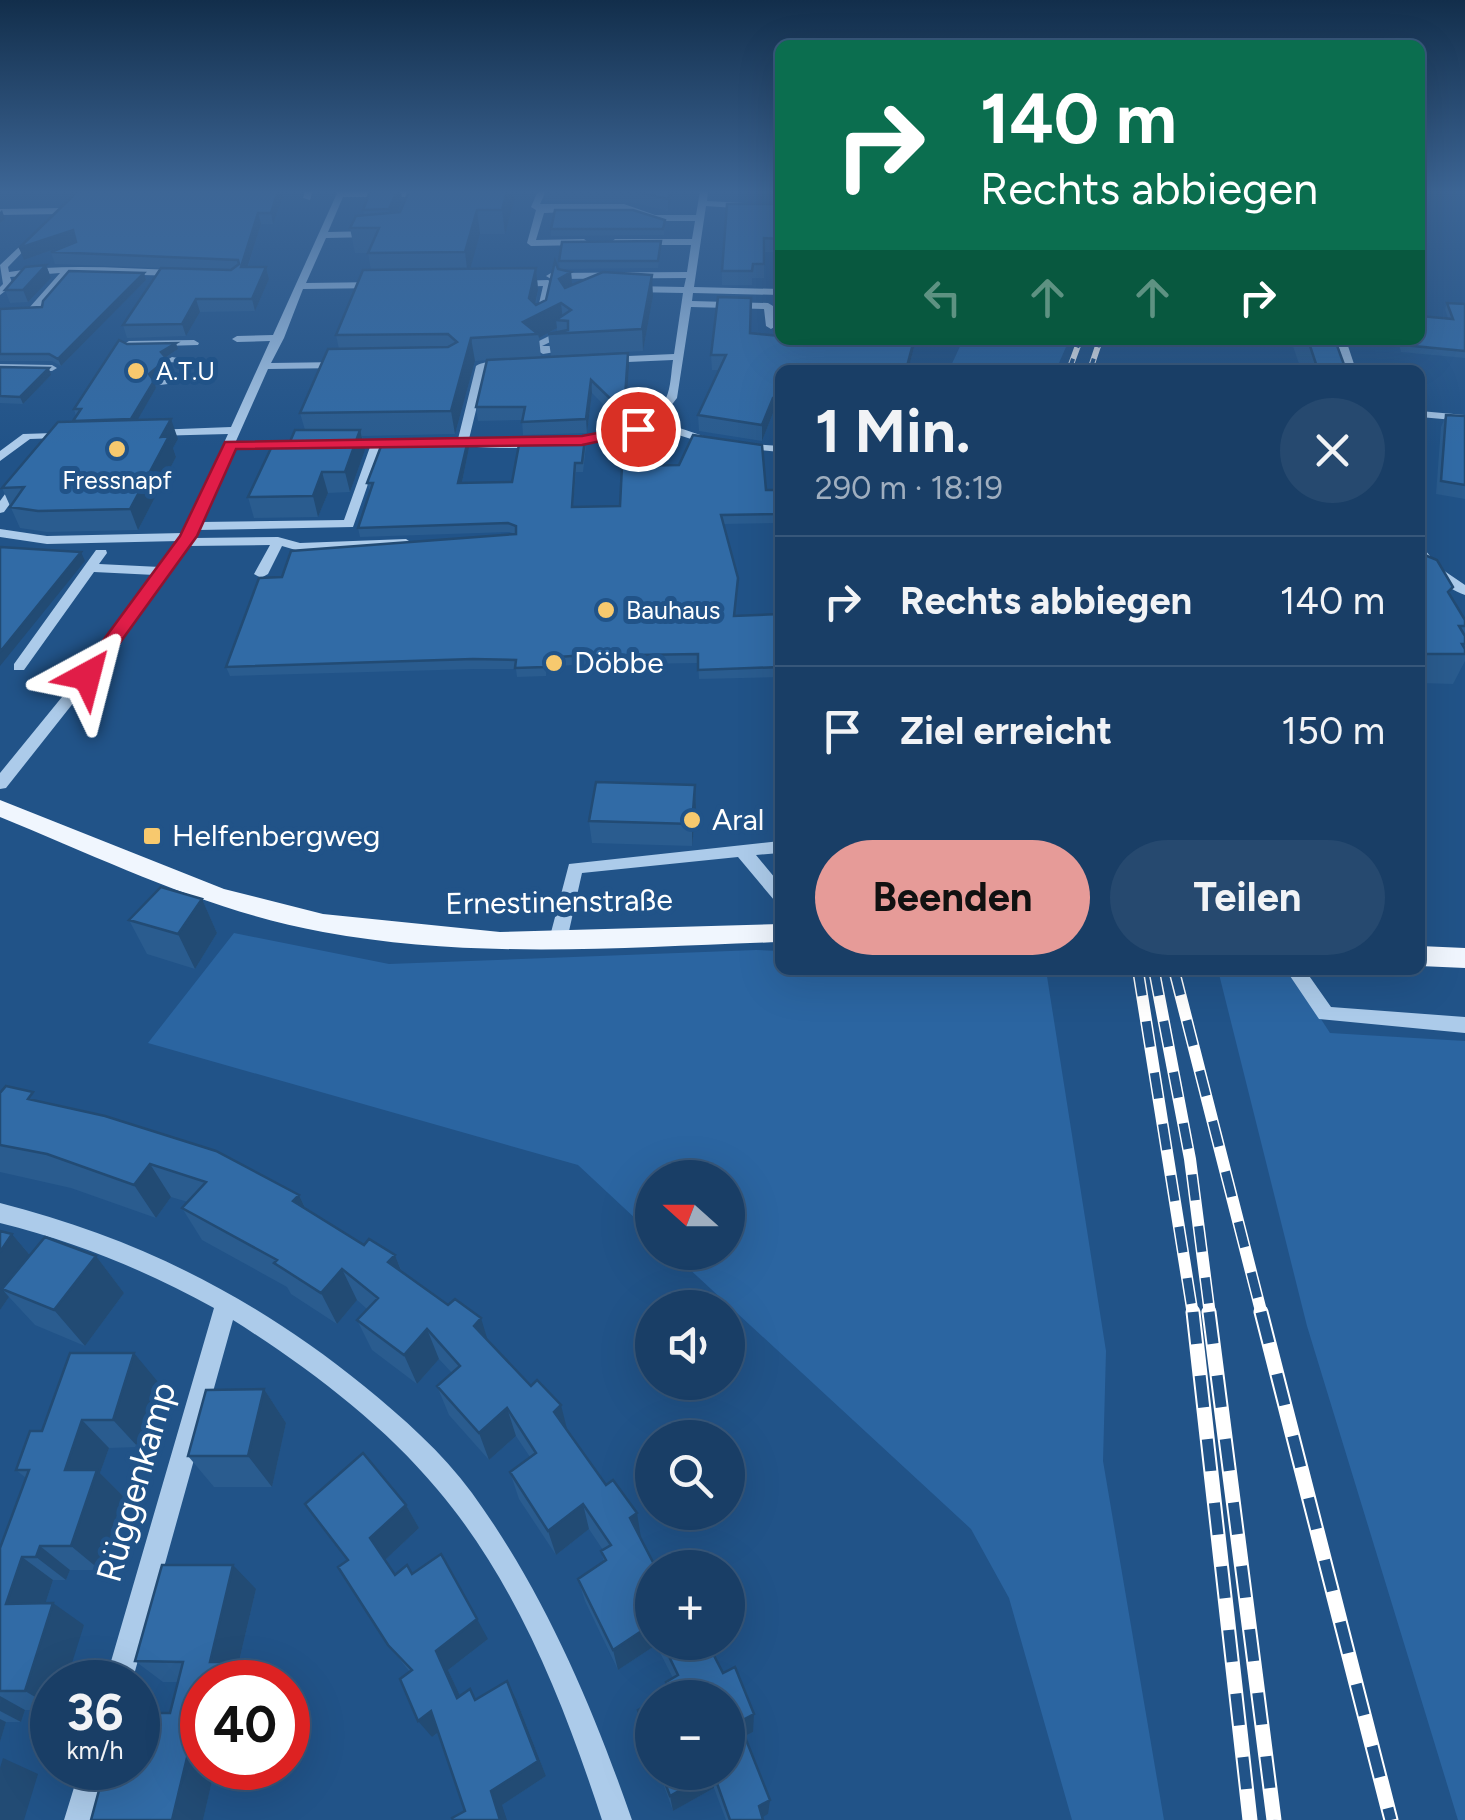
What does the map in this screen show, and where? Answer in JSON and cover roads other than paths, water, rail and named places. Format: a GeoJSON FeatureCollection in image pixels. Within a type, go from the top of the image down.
{"type":"FeatureCollection","features":[{"type":"Feature","properties":{"kind":"main road","name":"Ernestinenstraße"},"geometry":{"type":"LineString","coordinates":[[0,808],[258,909],[386,933],[500,942],[775,933]]}},
{"type":"Feature","properties":{"kind":"main road"},"geometry":{"type":"LineString","coordinates":[[1425,956],[1465,958]]}},
{"type":"Feature","properties":{"kind":"street"},"geometry":{"type":"LineString","coordinates":[[18,310],[37,309],[63,276]]}},
{"type":"Feature","properties":{"kind":"street"},"geometry":{"type":"LineString","coordinates":[[0,784],[189,535],[305,276]]}},
{"type":"Feature","properties":{"kind":"street"},"geometry":{"type":"LineString","coordinates":[[494,284],[617,276]]}},
{"type":"Feature","properties":{"kind":"street"},"geometry":{"type":"LineString","coordinates":[[635,276],[775,291]]}},
{"type":"Feature","properties":{"kind":"street"},"geometry":{"type":"LineString","coordinates":[[322,444],[582,440],[620,434],[653,423],[668,408],[691,276]]}},
{"type":"Feature","properties":{"kind":"street"},"geometry":{"type":"LineString","coordinates":[[609,289],[690,282],[775,282]]}},
{"type":"Feature","properties":{"kind":"street"},"geometry":{"type":"LineString","coordinates":[[550,283],[595,290]]}},
{"type":"Feature","properties":{"kind":"street"},"geometry":{"type":"LineString","coordinates":[[540,321],[550,283]]}},
{"type":"Feature","properties":{"kind":"street"},"geometry":{"type":"LineString","coordinates":[[300,286],[398,285]]}},
{"type":"Feature","properties":{"kind":"street"},"geometry":{"type":"LineString","coordinates":[[687,304],[768,306],[771,326]]}},
{"type":"Feature","properties":{"kind":"street"},"geometry":{"type":"LineString","coordinates":[[563,348],[535,348],[544,338],[564,331]]}},
{"type":"Feature","properties":{"kind":"street"},"geometry":{"type":"LineString","coordinates":[[237,339],[279,338]]}},
{"type":"Feature","properties":{"kind":"street"},"geometry":{"type":"LineString","coordinates":[[129,344],[194,342]]}},
{"type":"Feature","properties":{"kind":"street"},"geometry":{"type":"LineString","coordinates":[[594,360],[679,357]]}},
{"type":"Feature","properties":{"kind":"street"},"geometry":{"type":"LineString","coordinates":[[464,442],[481,366],[562,362]]}},
{"type":"Feature","properties":{"kind":"street"},"geometry":{"type":"LineString","coordinates":[[266,366],[359,364]]}},
{"type":"Feature","properties":{"kind":"street"},"geometry":{"type":"LineString","coordinates":[[0,367],[52,368]]}},
{"type":"Feature","properties":{"kind":"street"},"geometry":{"type":"LineString","coordinates":[[1425,414],[1465,418]]}},
{"type":"Feature","properties":{"kind":"street"},"geometry":{"type":"LineString","coordinates":[[653,423],[715,443],[775,449]]}},
{"type":"Feature","properties":{"kind":"street"},"geometry":{"type":"LineString","coordinates":[[141,433],[237,430]]}},
{"type":"Feature","properties":{"kind":"street"},"geometry":{"type":"LineString","coordinates":[[4,436],[72,435]]}},
{"type":"Feature","properties":{"kind":"street"},"geometry":{"type":"LineString","coordinates":[[0,456],[26,436]]}},
{"type":"Feature","properties":{"kind":"street"},"geometry":{"type":"LineString","coordinates":[[43,450],[54,436]]}},
{"type":"Feature","properties":{"kind":"street"},"geometry":{"type":"LineString","coordinates":[[0,533],[47,540],[349,524],[377,443]]}},
{"type":"Feature","properties":{"kind":"street"},"geometry":{"type":"LineString","coordinates":[[230,445],[304,444]]}},
{"type":"Feature","properties":{"kind":"street"},"geometry":{"type":"LineString","coordinates":[[0,509],[32,465]]}},
{"type":"Feature","properties":{"kind":"street"},"geometry":{"type":"LineString","coordinates":[[189,535],[278,541],[298,547],[414,543]]}},
{"type":"Feature","properties":{"kind":"street"},"geometry":{"type":"LineString","coordinates":[[261,574],[278,541]]}},
{"type":"Feature","properties":{"kind":"street"},"geometry":{"type":"LineString","coordinates":[[0,550],[101,553],[79,576],[19,666]]}},
{"type":"Feature","properties":{"kind":"street"},"geometry":{"type":"LineString","coordinates":[[1425,561],[1465,592]]}},
{"type":"Feature","properties":{"kind":"street"},"geometry":{"type":"LineString","coordinates":[[79,576],[160,577]]}},
{"type":"Feature","properties":{"kind":"street"},"geometry":{"type":"LineString","coordinates":[[558,940],[575,868],[775,848]]}},
{"type":"Feature","properties":{"kind":"street"},"geometry":{"type":"LineString","coordinates":[[745,854],[775,890]]}},
{"type":"Feature","properties":{"kind":"street"},"geometry":{"type":"LineString","coordinates":[[1299,975],[1326,1014],[1465,1025]]}},
{"type":"Feature","properties":{"kind":"street"},"geometry":{"type":"LineString","coordinates":[[0,1213],[102,1240],[164,1266],[307,1356],[387,1420],[461,1498],[533,1615],[586,1726],[617,1820]]}},
{"type":"Feature","properties":{"kind":"street","name":"Rüggenkamp"},"geometry":{"type":"LineString","coordinates":[[124,1660],[226,1302]]}},
{"type":"Feature","properties":{"kind":"street"},"geometry":{"type":"LineString","coordinates":[[79,1820],[88,1790]]}},
{"type":"Feature","properties":{"kind":"railway"},"geometry":{"type":"LineString","coordinates":[[1071,365],[1078,345]]}},
{"type":"Feature","properties":{"kind":"railway"},"geometry":{"type":"LineString","coordinates":[[1092,365],[1098,345]]}},
{"type":"Feature","properties":{"kind":"railway"},"geometry":{"type":"LineString","coordinates":[[1139,975],[1193,1315]]}},
{"type":"Feature","properties":{"kind":"railway"},"geometry":{"type":"LineString","coordinates":[[1155,975],[1190,1159],[1210,1315]]}},
{"type":"Feature","properties":{"kind":"railway"},"geometry":{"type":"LineString","coordinates":[[1175,975],[1262,1315]]}},
{"type":"Feature","properties":{"kind":"railway"},"geometry":{"type":"LineString","coordinates":[[1193,1312],[1250,1820]]}},
{"type":"Feature","properties":{"kind":"railway"},"geometry":{"type":"LineString","coordinates":[[1209,1312],[1274,1820]]}},
{"type":"Feature","properties":{"kind":"railway"},"geometry":{"type":"LineString","coordinates":[[1261,1312],[1391,1820]]}},
{"type":"Feature","properties":{"kind":"place","name":"A.T.U"},"geometry":{"type":"Point","coordinates":[136,371]}},
{"type":"Feature","properties":{"kind":"place","name":"Fressnapf"},"geometry":{"type":"Point","coordinates":[117,449]}},
{"type":"Feature","properties":{"kind":"place","name":"Bauhaus"},"geometry":{"type":"Point","coordinates":[606,610]}},
{"type":"Feature","properties":{"kind":"place","name":"Döbbe"},"geometry":{"type":"Point","coordinates":[554,663]}},
{"type":"Feature","properties":{"kind":"place","name":"Aral"},"geometry":{"type":"Point","coordinates":[692,820]}},
{"type":"Feature","properties":{"kind":"place","name":"Helfenbergweg"},"geometry":{"type":"Point","coordinates":[152,836]}}]}
